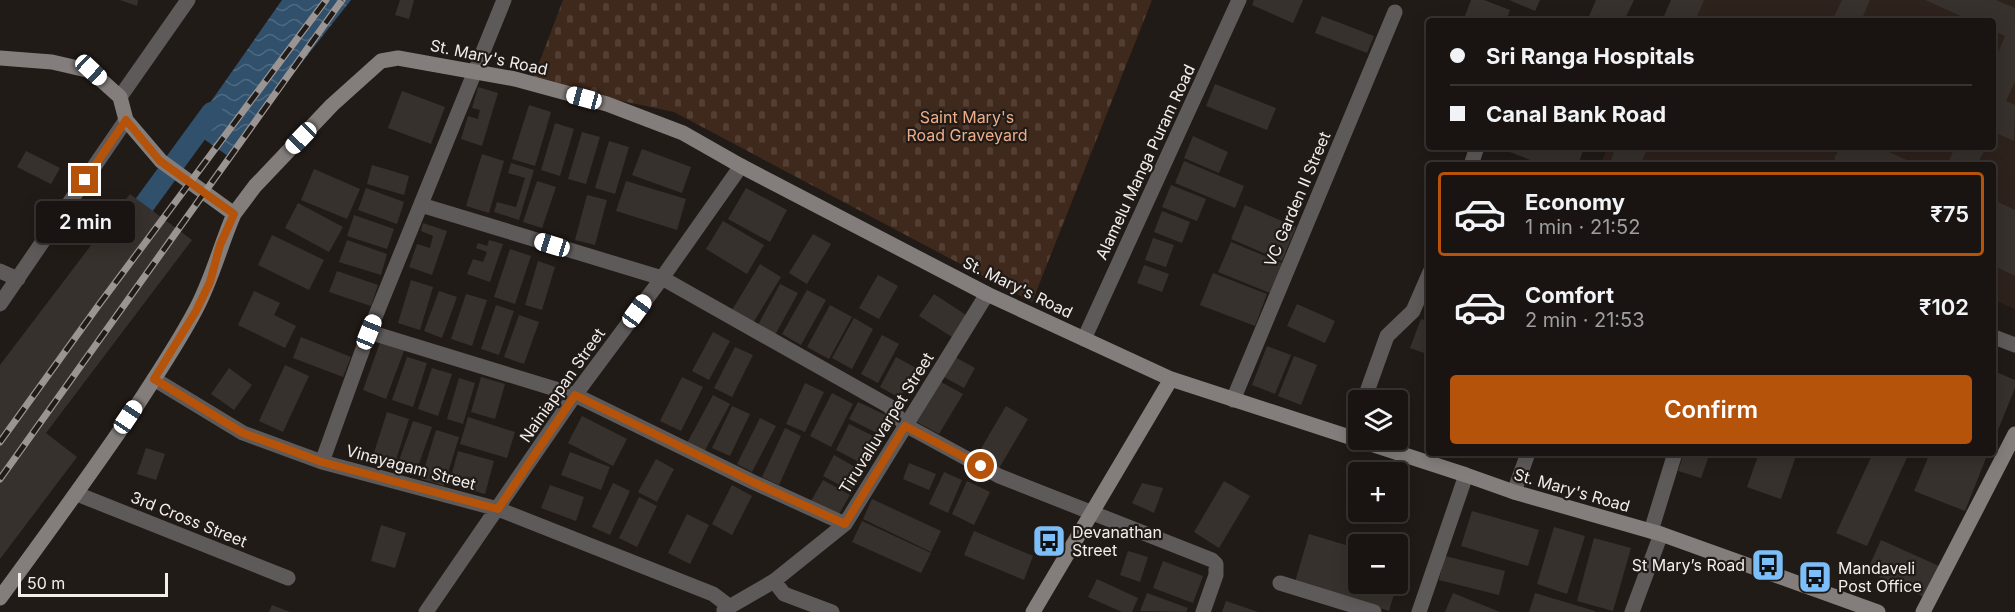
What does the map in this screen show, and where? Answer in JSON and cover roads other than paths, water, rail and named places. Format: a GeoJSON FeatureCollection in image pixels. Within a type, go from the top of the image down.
{"type":"FeatureCollection","features":[{"type":"Feature","properties":{"kind":"main road"},"geometry":{"type":"LineString","coordinates":[[0,58],[52,62],[91,70],[120,97],[126,120],[160,161],[234,214]]}},
{"type":"Feature","properties":{"kind":"main road","name":"St. Mary's Road"},"geometry":{"type":"LineString","coordinates":[[0,598],[77,494],[154,379],[196,311],[210,282],[220,245],[234,214],[255,186],[316,121],[381,61],[398,58],[515,79],[607,104],[682,133],[987,294],[1171,379],[1348,437]]}},
{"type":"Feature","properties":{"kind":"main road"},"geometry":{"type":"LineString","coordinates":[[1033,612],[1171,379]]}},
{"type":"Feature","properties":{"kind":"main road"},"geometry":{"type":"LineString","coordinates":[[1923,612],[2015,434]]}},
{"type":"Feature","properties":{"kind":"main road","name":"St. Mary's Road"},"geometry":{"type":"LineString","coordinates":[[1388,450],[1514,492],[1656,533],[1878,612]]}},
{"type":"Feature","properties":{"kind":"street"},"geometry":{"type":"LineString","coordinates":[[120,97],[188,0]]}},
{"type":"Feature","properties":{"kind":"street"},"geometry":{"type":"LineString","coordinates":[[322,462],[369,332],[504,0]]}},
{"type":"Feature","properties":{"kind":"street","name":"Alamelu Manga Puram Road"},"geometry":{"type":"LineString","coordinates":[[1084,339],[1239,0]]}},
{"type":"Feature","properties":{"kind":"street","name":"VC Garden II Street"},"geometry":{"type":"LineString","coordinates":[[1233,400],[1395,12]]}},
{"type":"Feature","properties":{"kind":"street"},"geometry":{"type":"LineString","coordinates":[[0,304],[126,120]]}},
{"type":"Feature","properties":{"kind":"street","name":"Nainiappan Street"},"geometry":{"type":"LineString","coordinates":[[426,612],[575,395],[741,166]]}},
{"type":"Feature","properties":{"kind":"street"},"geometry":{"type":"LineString","coordinates":[[421,205],[662,278],[889,406],[905,426],[999,476],[1212,560],[1216,564],[1216,575],[1203,612]]}},
{"type":"Feature","properties":{"kind":"street"},"geometry":{"type":"LineString","coordinates":[[0,271],[18,279]]}},
{"type":"Feature","properties":{"kind":"street"},"geometry":{"type":"LineString","coordinates":[[1368,390],[1388,336],[1413,311],[1426,282]]}},
{"type":"Feature","properties":{"kind":"street","name":"Tiruvalluvarpet Street"},"geometry":{"type":"LineString","coordinates":[[726,609],[774,581],[845,524],[987,294]]}},
{"type":"Feature","properties":{"kind":"street"},"geometry":{"type":"LineString","coordinates":[[369,332],[575,395],[845,524]]}},
{"type":"Feature","properties":{"kind":"street"},"geometry":{"type":"LineString","coordinates":[[1996,338],[2015,345]]}},
{"type":"Feature","properties":{"kind":"street","name":"Vinayagam Street"},"geometry":{"type":"LineString","coordinates":[[154,379],[243,433],[322,462],[498,509],[713,594],[726,609]]}},
{"type":"Feature","properties":{"kind":"street"},"geometry":{"type":"LineString","coordinates":[[1514,492],[1527,456]]}},
{"type":"Feature","properties":{"kind":"street"},"geometry":{"type":"LineString","coordinates":[[1632,612],[1656,533],[1674,456]]}},
{"type":"Feature","properties":{"kind":"street"},"geometry":{"type":"LineString","coordinates":[[1419,612],[1466,475]]}},
{"type":"Feature","properties":{"kind":"street","name":"3rd Cross Street"},"geometry":{"type":"LineString","coordinates":[[77,494],[288,578]]}},
{"type":"Feature","properties":{"kind":"street"},"geometry":{"type":"LineString","coordinates":[[774,581],[784,594],[832,612]]}},
{"type":"Feature","properties":{"kind":"street"},"geometry":{"type":"LineString","coordinates":[[1280,583],[1374,612]]}},
{"type":"Feature","properties":{"kind":"water"},"geometry":{"type":"Polygon","coordinates":[[[282,0],[351,0],[228,156],[191,130],[282,0]]]}},
{"type":"Feature","properties":{"kind":"waterway"},"geometry":{"type":"LineString","coordinates":[[128,227],[212,112]]}},
{"type":"Feature","properties":{"kind":"railway"},"geometry":{"type":"LineString","coordinates":[[0,442],[98,306],[326,0]]}},
{"type":"Feature","properties":{"kind":"railway"},"geometry":{"type":"LineString","coordinates":[[0,479],[342,0]]}},
{"type":"Feature","properties":{"kind":"place","name":"Devanathan Street"},"geometry":{"type":"Point","coordinates":[1049,541]}},
{"type":"Feature","properties":{"kind":"place","name":"St Mary’s Road"},"geometry":{"type":"Point","coordinates":[1768,565]}},
{"type":"Feature","properties":{"kind":"place","name":"Mandaveli Post Office"},"geometry":{"type":"Point","coordinates":[1815,577]}},
{"type":"Feature","properties":{"kind":"park label","name":"Saint Mary's Road Graveyard"},"geometry":{"type":"Point","coordinates":[967,126]}}]}
